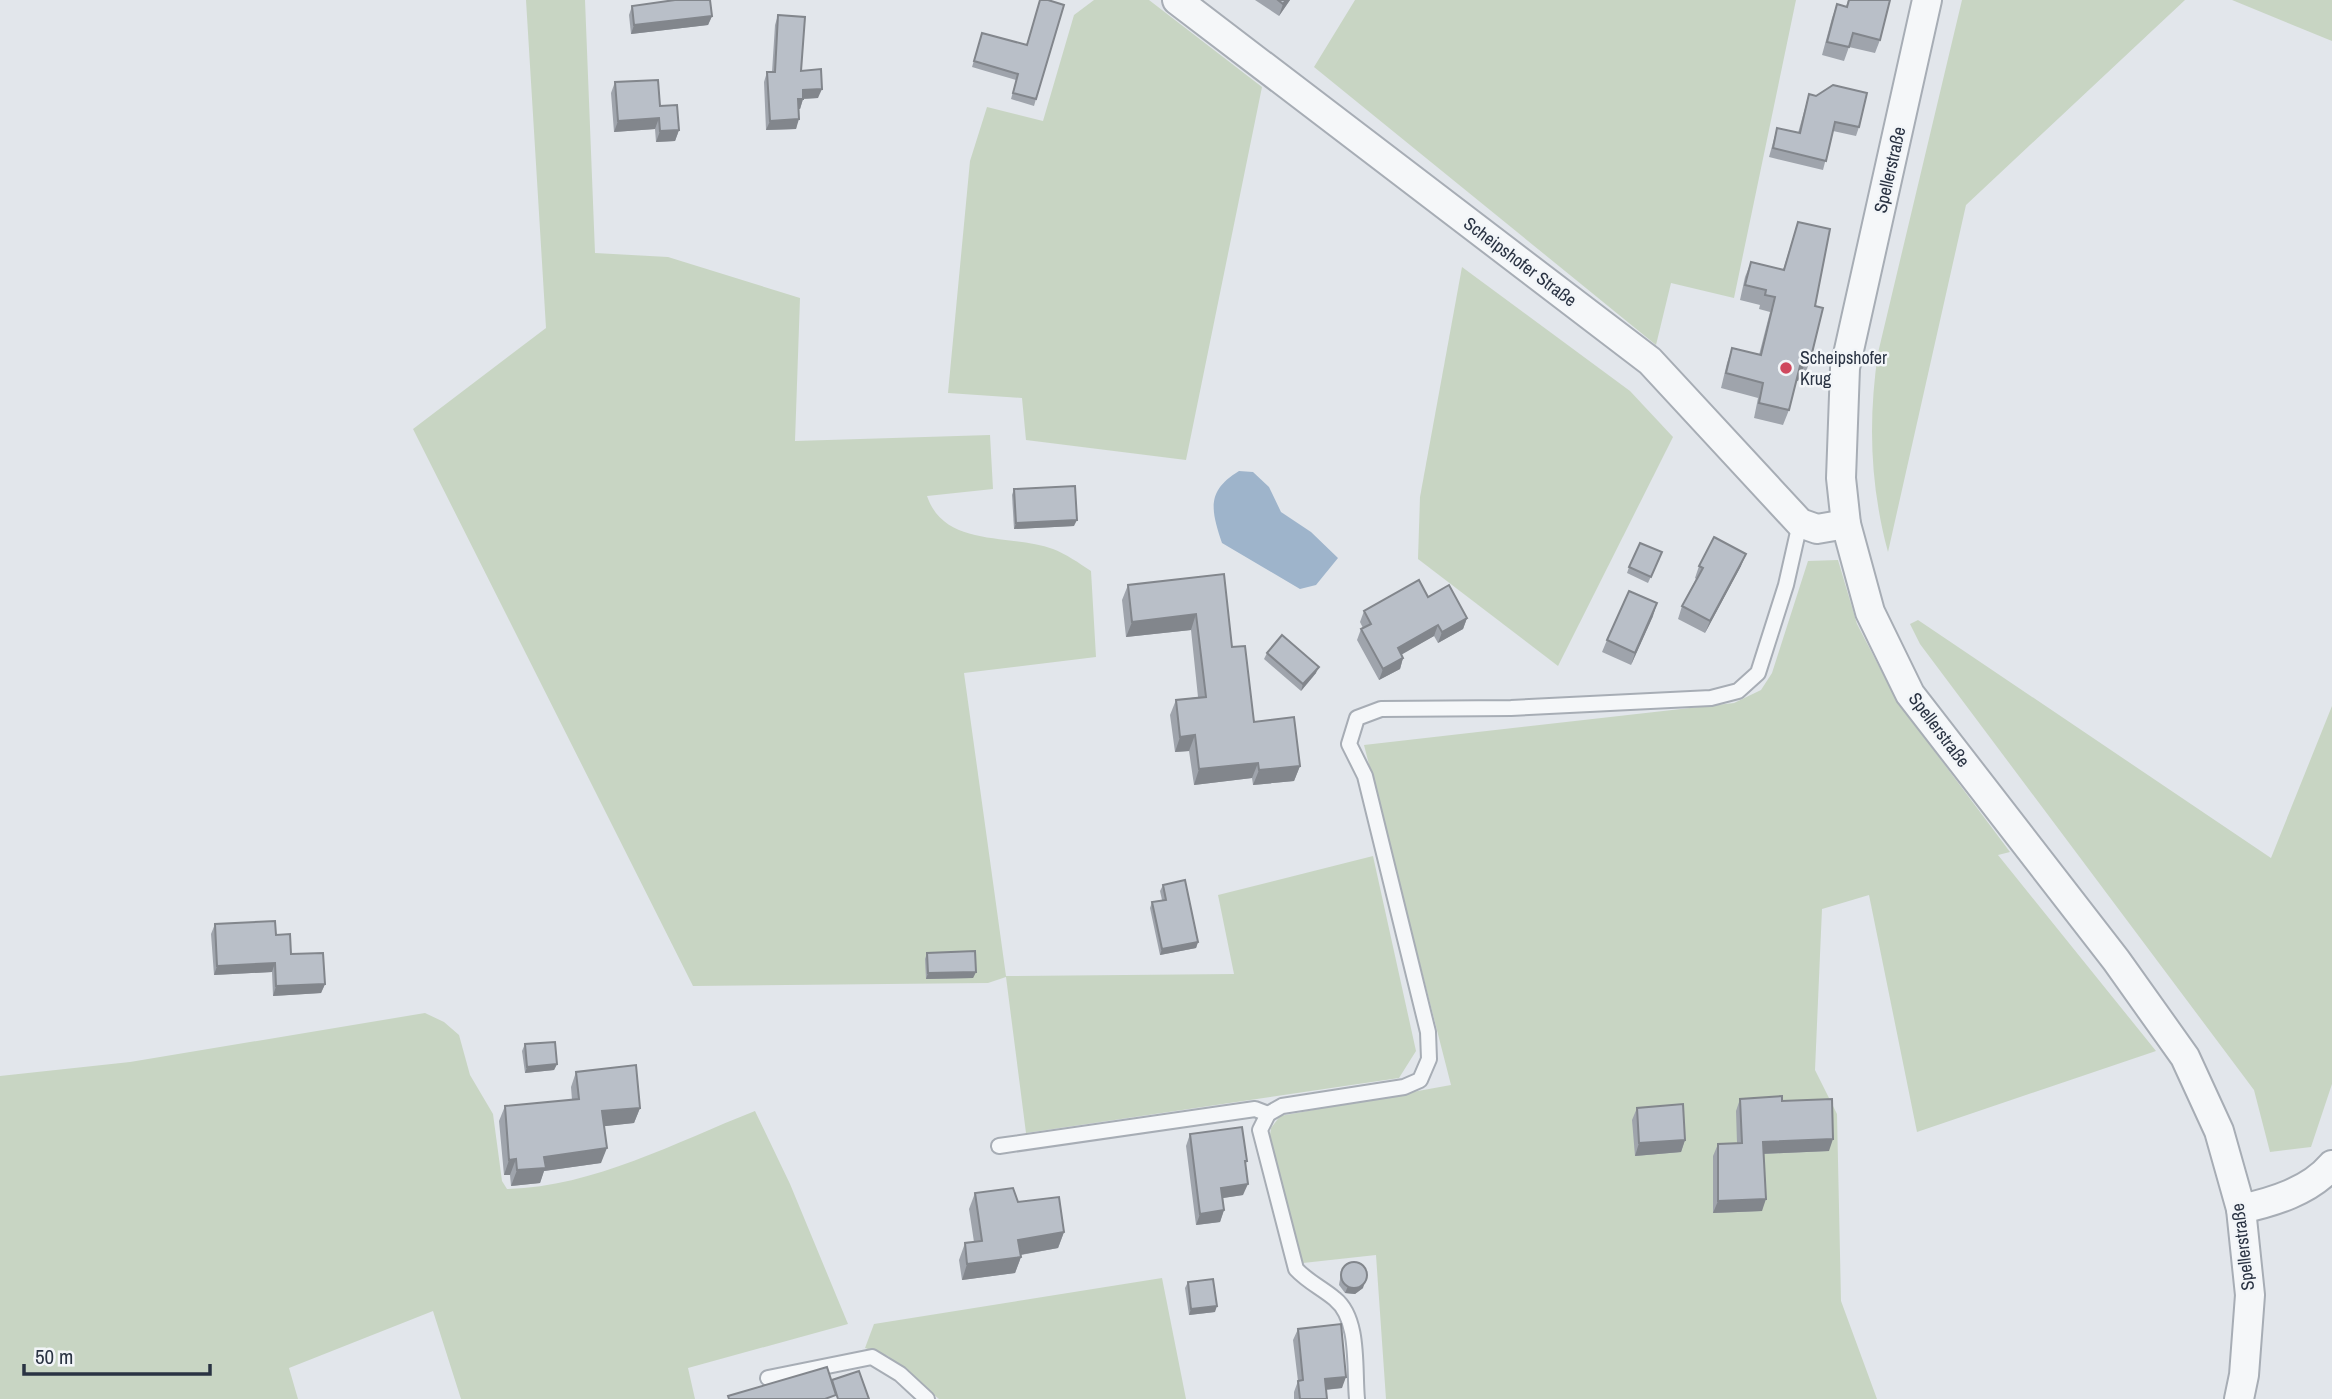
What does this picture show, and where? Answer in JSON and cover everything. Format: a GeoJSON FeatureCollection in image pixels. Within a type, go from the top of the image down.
{"type":"FeatureCollection","features":[{"type":"Feature","properties":{"kind":"street","name":"Scheipshofer Straße"},"geometry":{"type":"LineString","coordinates":[[1177,0],[1650,361],[1800,523]]}},
{"type":"Feature","properties":{"kind":"street","name":"Spellerstraße"},"geometry":{"type":"LineString","coordinates":[[1927,0],[1845,368],[1841,478],[1846,524],[1870,611],[1910,694],[2116,960],[2185,1057],[2218,1131],[2241,1209],[2250,1295],[2244,1374],[2239,1399]]}},
{"type":"Feature","properties":{"kind":"street"},"geometry":{"type":"LineString","coordinates":[[1800,523],[1817,529],[1846,524]]}},
{"type":"Feature","properties":{"kind":"street"},"geometry":{"type":"LineString","coordinates":[[2241,1209],[2267,1203],[2328,1181]]}},
{"type":"Feature","properties":{"kind":"lane"},"geometry":{"type":"LineString","coordinates":[[1357,1399],[1349,1315],[1336,1299],[1307,1281],[1296,1269],[1260,1130],[1268,1114],[1282,1106],[1404,1087],[1420,1080],[1429,1059],[1428,1032],[1365,776],[1349,744],[1357,718],[1381,709],[1511,708],[1711,698],[1738,691],[1758,673],[1786,585],[1800,523]]}},
{"type":"Feature","properties":{"kind":"lane"},"geometry":{"type":"LineString","coordinates":[[999,1146],[1255,1109],[1268,1114]]}},
{"type":"Feature","properties":{"kind":"lane"},"geometry":{"type":"LineString","coordinates":[[768,1377],[872,1357],[900,1374],[927,1399]]}},
{"type":"Feature","properties":{"kind":"green space"},"geometry":{"type":"Polygon","coordinates":[[[526,0],[585,0],[595,253],[668,257],[800,298],[795,441],[990,435],[993,489],[927,496],[936,513],[948,524],[964,532],[1053,549],[1091,571],[1096,657],[964,673],[1006,976],[1234,974],[1218,895],[1373,856],[1416,1051],[1399,1078],[1026,1133],[1006,977],[988,983],[693,986],[413,429],[546,328],[526,0]]]}},
{"type":"Feature","properties":{"kind":"green space"},"geometry":{"type":"Polygon","coordinates":[[[1094,0],[1149,0],[1262,87],[1186,460],[1026,440],[1022,398],[948,393],[970,161],[987,107],[1043,121],[1074,15],[1094,0]]]}},
{"type":"Feature","properties":{"kind":"green space"},"geometry":{"type":"Polygon","coordinates":[[[1355,0],[1796,0],[1734,298],[1671,283],[1656,345],[1314,67],[1355,0]]]}},
{"type":"Feature","properties":{"kind":"green space"},"geometry":{"type":"Polygon","coordinates":[[[1962,0],[2185,0],[1966,205],[1888,552],[1877,502],[1872,453],[1878,353],[1962,0]]]}},
{"type":"Feature","properties":{"kind":"green space"},"geometry":{"type":"Polygon","coordinates":[[[2232,0],[2332,0],[2332,41],[2232,0]]]}},
{"type":"Feature","properties":{"kind":"green space"},"geometry":{"type":"Polygon","coordinates":[[[1462,267],[1630,391],[1673,437],[1558,666],[1418,559],[1420,497],[1462,267]]]}},
{"type":"Feature","properties":{"kind":"green space"},"geometry":{"type":"Polygon","coordinates":[[[1838,560],[1857,624],[1897,701],[2010,852],[1998,855],[2156,1051],[1917,1132],[1869,895],[1822,909],[1815,1070],[1837,1114],[1841,1301],[1877,1399],[1386,1399],[1376,1255],[1303,1263],[1269,1142],[1271,1128],[1280,1116],[1451,1085],[1364,745],[1734,703],[1761,690],[1772,673],[1808,561],[1838,560]]]}},
{"type":"Feature","properties":{"kind":"green space"},"geometry":{"type":"Polygon","coordinates":[[[1918,620],[2271,858],[2332,706],[2332,1084],[2311,1147],[2270,1152],[2254,1090],[1920,644],[1910,624],[1918,620]]]}},
{"type":"Feature","properties":{"kind":"green space"},"geometry":{"type":"Polygon","coordinates":[[[425,1013],[444,1022],[459,1035],[470,1075],[493,1114],[502,1181],[507,1189],[539,1186],[602,1172],[755,1111],[790,1184],[848,1324],[688,1368],[695,1399],[461,1399],[433,1311],[289,1368],[298,1399],[0,1399],[0,1076],[130,1062],[425,1013]]]}},
{"type":"Feature","properties":{"kind":"green space"},"geometry":{"type":"Polygon","coordinates":[[[1162,1278],[1186,1399],[939,1399],[888,1356],[865,1348],[874,1324],[1162,1278]]]}},
{"type":"Feature","properties":{"kind":"water"},"geometry":{"type":"Polygon","coordinates":[[[1239,471],[1253,472],[1269,487],[1281,512],[1311,532],[1338,558],[1316,585],[1300,589],[1222,543],[1215,521],[1214,502],[1221,486],[1239,471]]]}},
{"type":"Feature","properties":{"kind":"building"},"geometry":{"type":"Polygon","coordinates":[[[675,0],[710,0],[712,16],[634,25],[632,6],[675,0]]]}},
{"type":"Feature","properties":{"kind":"building"},"geometry":{"type":"Polygon","coordinates":[[[1040,0],[1064,5],[1036,99],[1013,93],[1018,74],[974,61],[982,33],[1027,45],[1040,0]]]}},
{"type":"Feature","properties":{"kind":"building"},"geometry":{"type":"Polygon","coordinates":[[[1849,0],[1890,0],[1880,40],[1853,33],[1849,47],[1827,42],[1837,4],[1847,7],[1849,0]]]}},
{"type":"Feature","properties":{"kind":"building"},"geometry":{"type":"Polygon","coordinates":[[[778,15],[805,17],[801,71],[821,69],[822,89],[803,90],[803,99],[798,99],[799,119],[770,121],[767,72],[775,72],[778,15]]]}},
{"type":"Feature","properties":{"kind":"building"},"geometry":{"type":"Polygon","coordinates":[[[658,80],[660,106],[677,105],[679,130],[660,131],[659,118],[618,121],[615,82],[658,80]]]}},
{"type":"Feature","properties":{"kind":"building"},"geometry":{"type":"Polygon","coordinates":[[[1833,85],[1867,93],[1859,127],[1835,122],[1826,161],[1773,148],[1777,128],[1800,133],[1809,94],[1816,96],[1833,85]]]}},
{"type":"Feature","properties":{"kind":"building"},"geometry":{"type":"Polygon","coordinates":[[[1798,222],[1830,229],[1815,306],[1823,308],[1811,357],[1806,356],[1804,366],[1800,366],[1789,410],[1759,403],[1763,383],[1726,373],[1732,348],[1761,355],[1775,297],[1765,295],[1766,290],[1745,285],[1751,262],[1784,270],[1798,222]]]}},
{"type":"Feature","properties":{"kind":"building"},"geometry":{"type":"Polygon","coordinates":[[[1075,486],[1077,520],[1016,523],[1014,489],[1075,486]]]}},
{"type":"Feature","properties":{"kind":"building"},"geometry":{"type":"Polygon","coordinates":[[[1714,537],[1746,554],[1710,621],[1682,606],[1703,568],[1699,566],[1714,537]]]}},
{"type":"Feature","properties":{"kind":"building"},"geometry":{"type":"Polygon","coordinates":[[[1640,543],[1662,552],[1651,577],[1629,567],[1640,543]]]}},
{"type":"Feature","properties":{"kind":"building"},"geometry":{"type":"Polygon","coordinates":[[[1224,574],[1232,647],[1245,646],[1254,722],[1294,717],[1300,766],[1259,770],[1258,763],[1199,769],[1195,735],[1180,737],[1176,700],[1206,697],[1196,614],[1132,622],[1128,585],[1224,574]]]}},
{"type":"Feature","properties":{"kind":"building"},"geometry":{"type":"Polygon","coordinates":[[[1419,580],[1428,597],[1449,585],[1467,618],[1442,632],[1438,625],[1398,648],[1403,658],[1383,669],[1361,629],[1371,624],[1364,611],[1419,580]]]}},
{"type":"Feature","properties":{"kind":"building"},"geometry":{"type":"Polygon","coordinates":[[[1629,591],[1657,603],[1635,653],[1607,640],[1629,591]]]}},
{"type":"Feature","properties":{"kind":"building"},"geometry":{"type":"Polygon","coordinates":[[[1282,635],[1319,667],[1303,684],[1267,653],[1282,635]]]}},
{"type":"Feature","properties":{"kind":"building"},"geometry":{"type":"Polygon","coordinates":[[[1185,880],[1198,942],[1162,949],[1152,902],[1166,900],[1163,885],[1185,880]]]}},
{"type":"Feature","properties":{"kind":"building"},"geometry":{"type":"Polygon","coordinates":[[[275,921],[276,935],[290,934],[291,954],[323,953],[325,984],[276,986],[275,963],[217,966],[215,924],[275,921]]]}},
{"type":"Feature","properties":{"kind":"building"},"geometry":{"type":"Polygon","coordinates":[[[975,951],[976,972],[928,973],[927,953],[975,951]]]}},
{"type":"Feature","properties":{"kind":"building"},"geometry":{"type":"Polygon","coordinates":[[[555,1042],[557,1064],[527,1067],[525,1044],[555,1042]]]}},
{"type":"Feature","properties":{"kind":"building"},"geometry":{"type":"Polygon","coordinates":[[[636,1065],[640,1108],[602,1111],[607,1148],[544,1157],[546,1168],[517,1170],[516,1159],[509,1160],[505,1106],[579,1099],[576,1072],[636,1065]]]}},
{"type":"Feature","properties":{"kind":"building"},"geometry":{"type":"Polygon","coordinates":[[[1782,1096],[1782,1101],[1832,1099],[1833,1139],[1763,1142],[1766,1199],[1718,1201],[1718,1144],[1742,1143],[1740,1099],[1782,1096]]]}},
{"type":"Feature","properties":{"kind":"building"},"geometry":{"type":"Polygon","coordinates":[[[1683,1104],[1685,1140],[1639,1143],[1637,1108],[1683,1104]]]}},
{"type":"Feature","properties":{"kind":"building"},"geometry":{"type":"Polygon","coordinates":[[[1242,1127],[1248,1184],[1221,1188],[1224,1210],[1200,1214],[1190,1134],[1242,1127]]]}},
{"type":"Feature","properties":{"kind":"building"},"geometry":{"type":"Polygon","coordinates":[[[1013,1188],[1018,1202],[1059,1197],[1064,1232],[1018,1240],[1021,1257],[967,1264],[965,1243],[982,1241],[975,1193],[1013,1188]]]}},
{"type":"Feature","properties":{"kind":"building"},"geometry":{"type":"Polygon","coordinates":[[[1354,1262],[1363,1266],[1367,1275],[1363,1284],[1354,1288],[1345,1284],[1341,1275],[1345,1266],[1354,1262]]]}},
{"type":"Feature","properties":{"kind":"building"},"geometry":{"type":"Polygon","coordinates":[[[1213,1279],[1217,1306],[1191,1309],[1188,1282],[1213,1279]]]}},
{"type":"Feature","properties":{"kind":"building"},"geometry":{"type":"Polygon","coordinates":[[[1341,1324],[1346,1377],[1325,1379],[1327,1399],[1300,1399],[1298,1381],[1303,1380],[1298,1329],[1341,1324]]]}},
{"type":"Feature","properties":{"kind":"building"},"geometry":{"type":"Polygon","coordinates":[[[827,1367],[836,1395],[825,1399],[729,1399],[728,1396],[827,1367]]]}},
{"type":"Feature","properties":{"kind":"building"},"geometry":{"type":"Polygon","coordinates":[[[859,1371],[869,1399],[838,1399],[832,1380],[859,1371]]]}},
{"type":"Feature","properties":{"kind":"place","name":"Scheipshofer Krug"},"geometry":{"type":"Point","coordinates":[1786,368]}}]}
